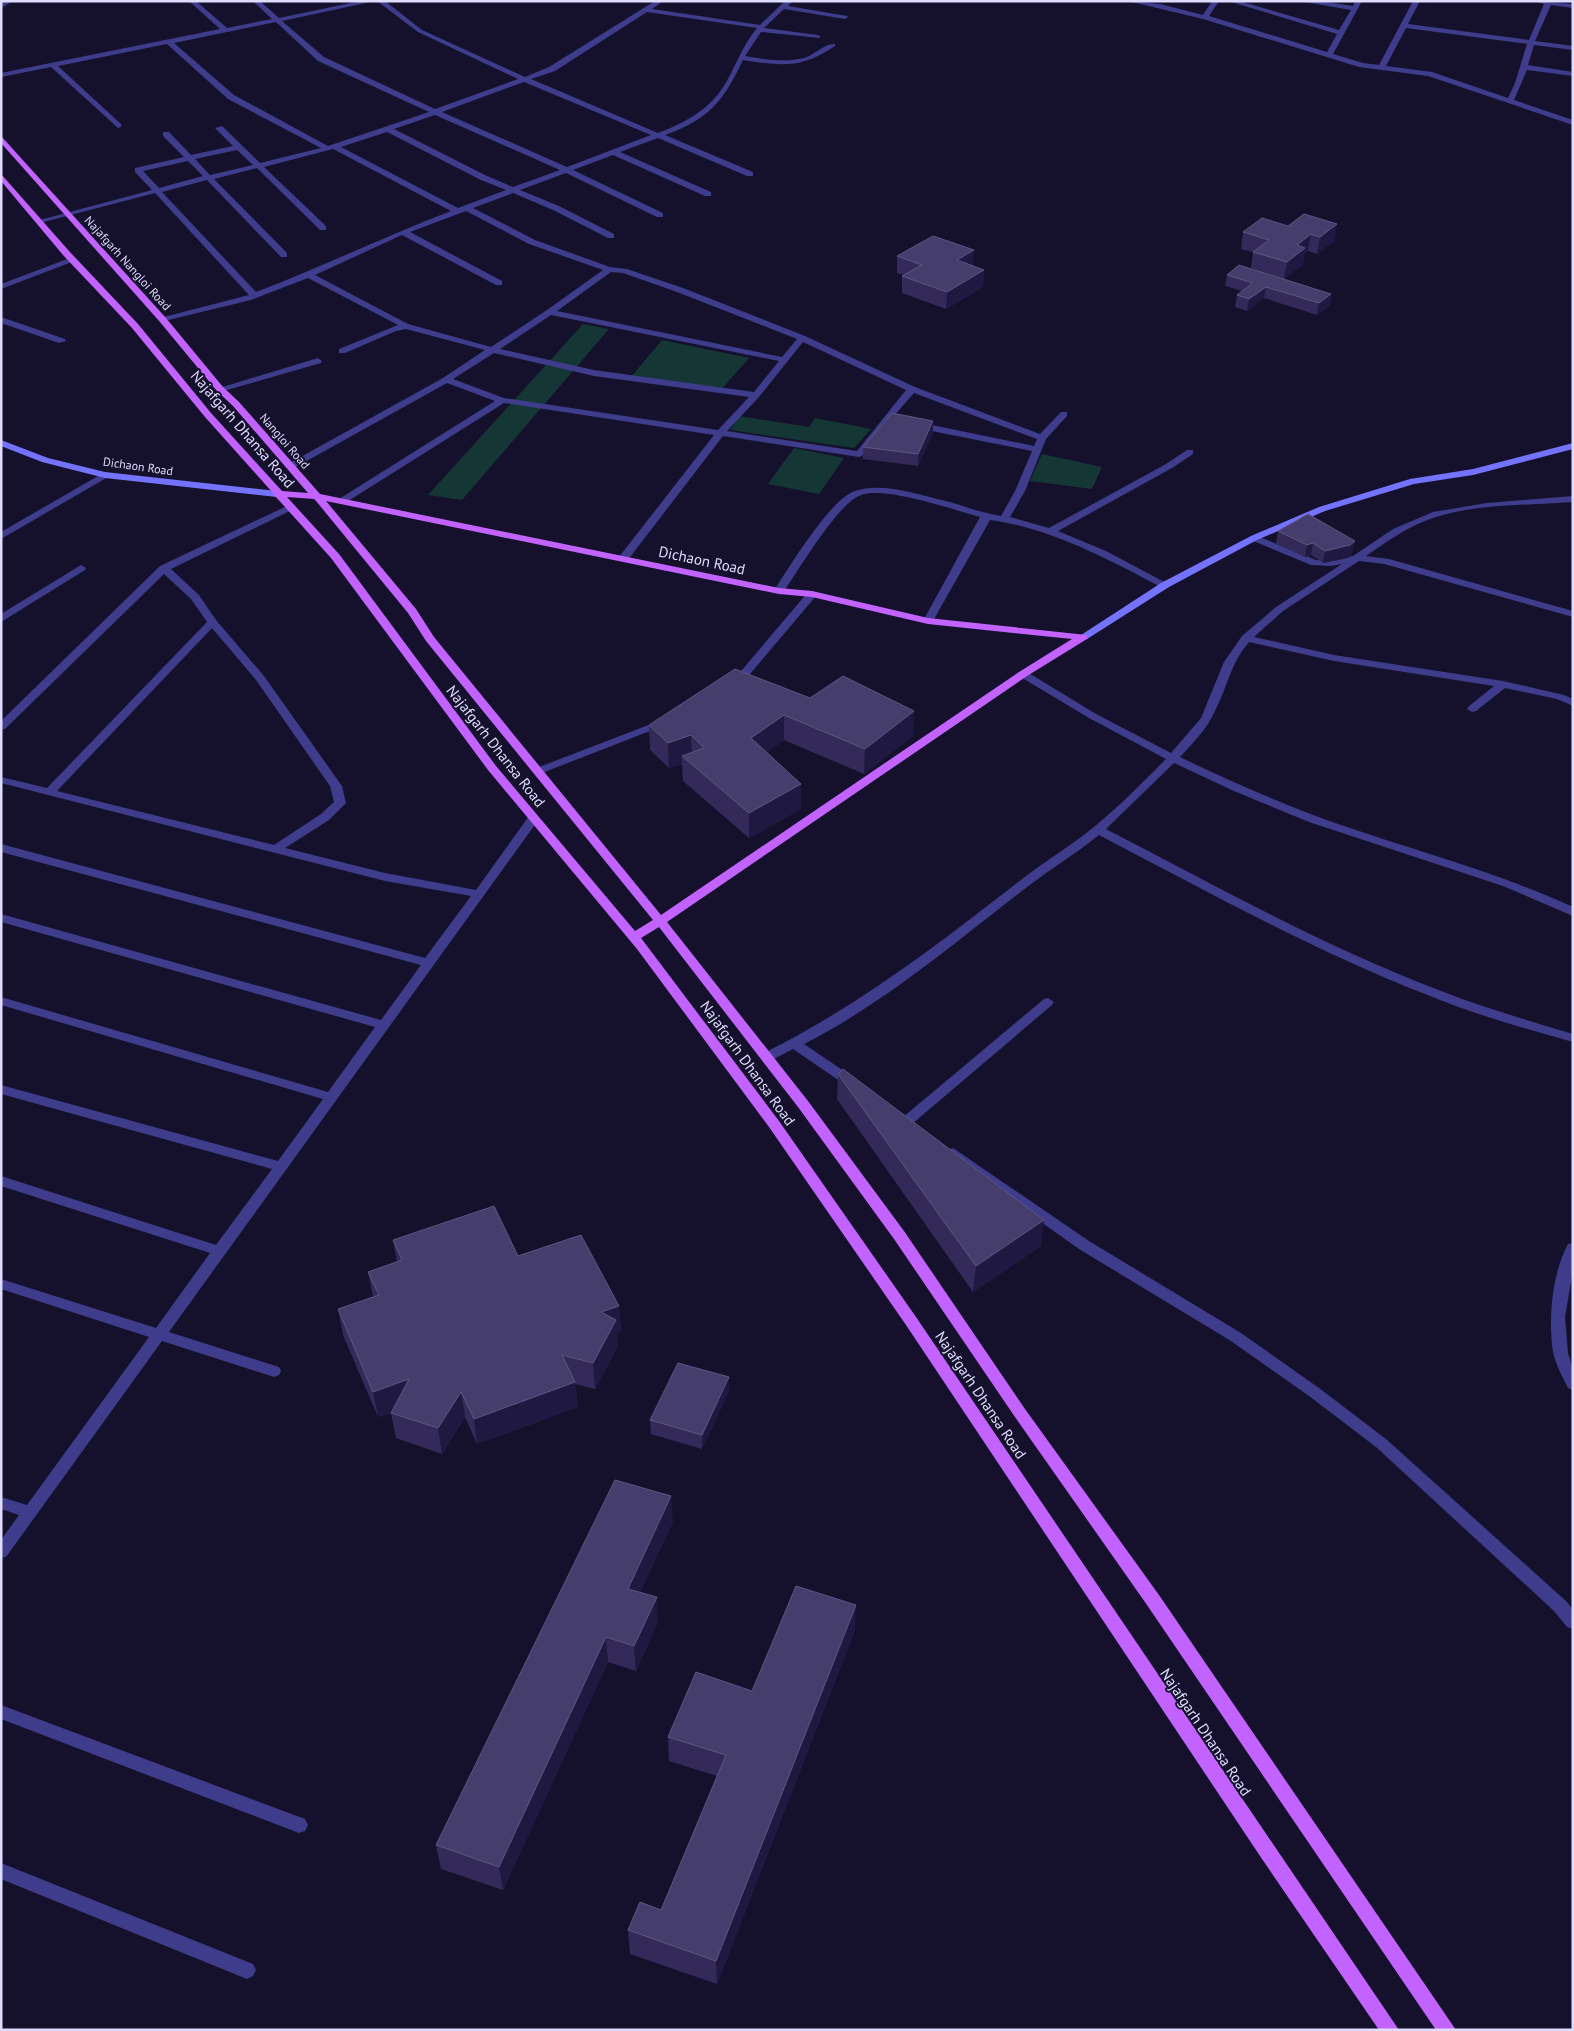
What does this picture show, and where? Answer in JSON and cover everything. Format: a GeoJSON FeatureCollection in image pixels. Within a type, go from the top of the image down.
{"type":"FeatureCollection","features":[{"type":"Feature","properties":{"kind":"main road","name":"Najafgarh Nangloi Road"},"geometry":{"type":"LineString","coordinates":[[1,138],[163,320],[220,389],[236,404]]}},
{"type":"Feature","properties":{"kind":"main road","name":"Najafgarh Dhansa Road"},"geometry":{"type":"LineString","coordinates":[[1,176],[73,260],[135,326],[208,415],[289,508],[335,556],[404,653],[532,819],[634,937],[774,1124],[911,1321],[1263,1845],[1390,2030]]}},
{"type":"Feature","properties":{"kind":"main road","name":"Nangloi Road"},"geometry":{"type":"LineString","coordinates":[[236,404],[291,466],[412,611],[430,639],[768,1057],[898,1235],[1020,1414],[1153,1600],[1448,2030]]}},
{"type":"Feature","properties":{"kind":"main road","name":"Dichaon Road"},"geometry":{"type":"LineString","coordinates":[[1,442],[45,460],[106,475],[277,494],[316,496],[779,591],[812,594],[928,622],[1083,637]]}},
{"type":"Feature","properties":{"kind":"main road"},"geometry":{"type":"LineString","coordinates":[[634,937],[660,922],[1022,674],[1165,585],[1254,538],[1322,509],[1413,481],[1473,472],[1573,446]]}},
{"type":"Feature","properties":{"kind":"street"},"geometry":{"type":"LineString","coordinates":[[1,6],[10,1]]}},
{"type":"Feature","properties":{"kind":"street"},"geometry":{"type":"LineString","coordinates":[[192,1],[225,30]]}},
{"type":"Feature","properties":{"kind":"street"},"geometry":{"type":"LineString","coordinates":[[256,1],[321,59],[566,170],[660,215]]}},
{"type":"Feature","properties":{"kind":"street"},"geometry":{"type":"LineString","coordinates":[[318,1],[329,10]]}},
{"type":"Feature","properties":{"kind":"street"},"geometry":{"type":"LineString","coordinates":[[1,75],[372,1]]}},
{"type":"Feature","properties":{"kind":"street"},"geometry":{"type":"LineString","coordinates":[[380,1],[420,31],[524,79],[750,174]]}},
{"type":"Feature","properties":{"kind":"street"},"geometry":{"type":"LineString","coordinates":[[40,222],[330,147],[388,129],[552,69],[660,1]]}},
{"type":"Feature","properties":{"kind":"street"},"geometry":{"type":"LineString","coordinates":[[1132,1],[1160,6],[1204,18],[1362,64],[1428,74],[1573,123]]}},
{"type":"Feature","properties":{"kind":"street"},"geometry":{"type":"LineString","coordinates":[[1204,18],[1216,1]]}},
{"type":"Feature","properties":{"kind":"street"},"geometry":{"type":"LineString","coordinates":[[1231,1],[1342,33]]}},
{"type":"Feature","properties":{"kind":"street"},"geometry":{"type":"LineString","coordinates":[[1302,1],[1357,5],[1329,55]]}},
{"type":"Feature","properties":{"kind":"street"},"geometry":{"type":"LineString","coordinates":[[1382,67],[1417,1]]}},
{"type":"Feature","properties":{"kind":"street"},"geometry":{"type":"LineString","coordinates":[[1536,1],[1573,6]]}},
{"type":"Feature","properties":{"kind":"street"},"geometry":{"type":"LineString","coordinates":[[1510,101],[1519,84],[1531,43],[1549,2]]}},
{"type":"Feature","properties":{"kind":"street"},"geometry":{"type":"LineString","coordinates":[[163,320],[254,295],[308,275],[403,232],[683,126],[714,103],[732,80],[740,58],[749,42],[785,3],[846,17]]}},
{"type":"Feature","properties":{"kind":"street"},"geometry":{"type":"LineString","coordinates":[[645,10],[818,37]]}},
{"type":"Feature","properties":{"kind":"street"},"geometry":{"type":"LineString","coordinates":[[1404,26],[1573,48]]}},
{"type":"Feature","properties":{"kind":"street"},"geometry":{"type":"LineString","coordinates":[[169,42],[231,97],[330,147],[532,242],[609,269],[624,271],[680,290],[802,338],[912,389],[1042,438]]}},
{"type":"Feature","properties":{"kind":"street"},"geometry":{"type":"LineString","coordinates":[[740,58],[776,62],[803,60],[816,56],[833,45]]}},
{"type":"Feature","properties":{"kind":"street"},"geometry":{"type":"LineString","coordinates":[[53,65],[118,126]]}},
{"type":"Feature","properties":{"kind":"street"},"geometry":{"type":"LineString","coordinates":[[1524,67],[1573,74]]}},
{"type":"Feature","properties":{"kind":"street"},"geometry":{"type":"LineString","coordinates":[[1561,119],[1573,113]]}},
{"type":"Feature","properties":{"kind":"street"},"geometry":{"type":"LineString","coordinates":[[219,128],[323,228]]}},
{"type":"Feature","properties":{"kind":"street"},"geometry":{"type":"LineString","coordinates":[[388,129],[484,178],[556,208],[611,236]]}},
{"type":"Feature","properties":{"kind":"street"},"geometry":{"type":"LineString","coordinates":[[166,134],[284,256]]}},
{"type":"Feature","properties":{"kind":"street"},"geometry":{"type":"LineString","coordinates":[[238,147],[138,170],[254,295]]}},
{"type":"Feature","properties":{"kind":"street"},"geometry":{"type":"LineString","coordinates":[[612,152],[708,194]]}},
{"type":"Feature","properties":{"kind":"street"},"geometry":{"type":"LineString","coordinates":[[403,232],[499,283]]}},
{"type":"Feature","properties":{"kind":"street"},"geometry":{"type":"LineString","coordinates":[[1,287],[73,260]]}},
{"type":"Feature","properties":{"kind":"street"},"geometry":{"type":"LineString","coordinates":[[291,466],[446,380],[550,312],[609,269]]}},
{"type":"Feature","properties":{"kind":"street"},"geometry":{"type":"LineString","coordinates":[[308,275],[406,326],[419,328],[493,350],[594,373],[756,395]]}},
{"type":"Feature","properties":{"kind":"street"},"geometry":{"type":"LineString","coordinates":[[550,312],[785,360]]}},
{"type":"Feature","properties":{"kind":"street"},"geometry":{"type":"LineString","coordinates":[[1,320],[62,341]]}},
{"type":"Feature","properties":{"kind":"street"},"geometry":{"type":"LineString","coordinates":[[342,351],[393,329],[406,326]]}},
{"type":"Feature","properties":{"kind":"street"},"geometry":{"type":"LineString","coordinates":[[623,559],[721,432],[756,395],[802,338]]}},
{"type":"Feature","properties":{"kind":"street"},"geometry":{"type":"LineString","coordinates":[[220,389],[318,361]]}},
{"type":"Feature","properties":{"kind":"street"},"geometry":{"type":"LineString","coordinates":[[446,380],[502,400],[859,454],[912,389]]}},
{"type":"Feature","properties":{"kind":"street"},"geometry":{"type":"LineString","coordinates":[[342,501],[502,400]]}},
{"type":"Feature","properties":{"kind":"street"},"geometry":{"type":"LineString","coordinates":[[1004,519],[1020,491],[1042,438],[1064,414]]}},
{"type":"Feature","properties":{"kind":"street"},"geometry":{"type":"LineString","coordinates":[[886,420],[1037,449]]}},
{"type":"Feature","properties":{"kind":"street"},"geometry":{"type":"LineString","coordinates":[[1048,532],[1161,471],[1190,452]]}},
{"type":"Feature","properties":{"kind":"street"},"geometry":{"type":"LineString","coordinates":[[1,536],[106,475]]}},
{"type":"Feature","properties":{"kind":"street"},"geometry":{"type":"LineString","coordinates":[[779,591],[836,512],[856,493],[877,491],[916,497],[1048,532],[1069,539],[1165,585]]}},
{"type":"Feature","properties":{"kind":"street"},"geometry":{"type":"LineString","coordinates":[[768,1057],[841,1018],[970,927],[1034,876],[1098,830],[1173,758],[1196,732],[1210,710],[1220,679],[1231,656],[1246,638],[1284,604],[1330,577],[1394,534],[1435,514],[1492,506],[1573,499]]}},
{"type":"Feature","properties":{"kind":"street"},"geometry":{"type":"LineString","coordinates":[[1,727],[164,568],[289,508]]}},
{"type":"Feature","properties":{"kind":"street"},"geometry":{"type":"LineString","coordinates":[[928,622],[984,520],[988,516]]}},
{"type":"Feature","properties":{"kind":"street"},"geometry":{"type":"LineString","coordinates":[[1254,538],[1315,563],[1331,564],[1357,558],[1398,564],[1573,614]]}},
{"type":"Feature","properties":{"kind":"street"},"geometry":{"type":"LineString","coordinates":[[1,619],[81,568]]}},
{"type":"Feature","properties":{"kind":"street"},"geometry":{"type":"LineString","coordinates":[[164,568],[195,597],[212,622],[260,678],[336,786],[340,803],[324,817],[276,849]]}},
{"type":"Feature","properties":{"kind":"street"},"geometry":{"type":"LineString","coordinates":[[730,691],[812,594]]}},
{"type":"Feature","properties":{"kind":"street"},"geometry":{"type":"LineString","coordinates":[[50,792],[212,622]]}},
{"type":"Feature","properties":{"kind":"street"},"geometry":{"type":"LineString","coordinates":[[1246,638],[1334,658],[1503,684],[1560,697],[1573,702]]}},
{"type":"Feature","properties":{"kind":"street"},"geometry":{"type":"LineString","coordinates":[[1022,674],[1069,704],[1173,758],[1314,819],[1509,883],[1573,912]]}},
{"type":"Feature","properties":{"kind":"street"},"geometry":{"type":"LineString","coordinates":[[1472,709],[1503,684]]}},
{"type":"Feature","properties":{"kind":"street"},"geometry":{"type":"LineString","coordinates":[[538,771],[678,716]]}},
{"type":"Feature","properties":{"kind":"street"},"geometry":{"type":"LineString","coordinates":[[1,780],[385,877],[478,894]]}},
{"type":"Feature","properties":{"kind":"street"},"geometry":{"type":"LineString","coordinates":[[1,1552],[532,819]]}},
{"type":"Feature","properties":{"kind":"street"},"geometry":{"type":"LineString","coordinates":[[1098,830],[1290,929],[1410,984],[1514,1021],[1573,1038]]}},
{"type":"Feature","properties":{"kind":"street"},"geometry":{"type":"LineString","coordinates":[[1,848],[428,963]]}},
{"type":"Feature","properties":{"kind":"street"},"geometry":{"type":"LineString","coordinates":[[1,918],[384,1025]]}},
{"type":"Feature","properties":{"kind":"street"},"geometry":{"type":"LineString","coordinates":[[1,1001],[331,1097]]}},
{"type":"Feature","properties":{"kind":"street"},"geometry":{"type":"LineString","coordinates":[[891,1110],[911,1124],[1048,1002]]}},
{"type":"Feature","properties":{"kind":"street"},"geometry":{"type":"LineString","coordinates":[[795,1044],[867,1094]]}},
{"type":"Feature","properties":{"kind":"street"},"geometry":{"type":"LineString","coordinates":[[1,1090],[280,1166]]}},
{"type":"Feature","properties":{"kind":"street"},"geometry":{"type":"LineString","coordinates":[[939,1143],[1084,1245],[1236,1337],[1314,1392],[1381,1443],[1560,1606],[1573,1622]]}},
{"type":"Feature","properties":{"kind":"street"},"geometry":{"type":"LineString","coordinates":[[1,1181],[219,1251]]}},
{"type":"Feature","properties":{"kind":"street"},"geometry":{"type":"LineString","coordinates":[[1573,1248],[1566,1266],[1557,1324],[1566,1374],[1573,1384]]}},
{"type":"Feature","properties":{"kind":"street"},"geometry":{"type":"LineString","coordinates":[[1,1284],[274,1371]]}},
{"type":"Feature","properties":{"kind":"street"},"geometry":{"type":"LineString","coordinates":[[1,1503],[30,1512]]}},
{"type":"Feature","properties":{"kind":"street"},"geometry":{"type":"LineString","coordinates":[[1,1712],[299,1825]]}},
{"type":"Feature","properties":{"kind":"street"},"geometry":{"type":"LineString","coordinates":[[1,1871],[247,1970]]}},
{"type":"Feature","properties":{"kind":"green space"},"geometry":{"type":"Polygon","coordinates":[[[583,324],[609,329],[462,500],[428,495],[583,324]]]}},
{"type":"Feature","properties":{"kind":"green space"},"geometry":{"type":"Polygon","coordinates":[[[662,340],[749,358],[721,390],[631,377],[662,340]]]}},
{"type":"Feature","properties":{"kind":"green space"},"geometry":{"type":"Polygon","coordinates":[[[739,416],[809,427],[815,418],[871,429],[854,448],[730,430],[739,416]]]}},
{"type":"Feature","properties":{"kind":"green space"},"geometry":{"type":"Polygon","coordinates":[[[794,448],[844,458],[819,494],[768,484],[794,448]]]}},
{"type":"Feature","properties":{"kind":"green space"},"geometry":{"type":"Polygon","coordinates":[[[1042,454],[1102,467],[1092,489],[1030,481],[1042,454]]]}},
{"type":"Feature","properties":{"kind":"building"},"geometry":{"type":"Polygon","coordinates":[[[1304,214],[1337,224],[1320,237],[1311,234],[1297,245],[1305,248],[1287,262],[1253,252],[1269,240],[1243,232],[1262,218],[1288,226],[1304,214]]]}},
{"type":"Feature","properties":{"kind":"building"},"geometry":{"type":"Polygon","coordinates":[[[933,236],[974,250],[957,260],[984,270],[947,292],[902,276],[922,265],[897,256],[933,236]]]}},
{"type":"Feature","properties":{"kind":"building"},"geometry":{"type":"Polygon","coordinates":[[[1239,265],[1331,294],[1319,303],[1266,287],[1249,299],[1237,295],[1253,283],[1227,275],[1239,265]]]}},
{"type":"Feature","properties":{"kind":"building"},"geometry":{"type":"Polygon","coordinates":[[[892,413],[933,421],[918,454],[863,447],[892,413]]]}},
{"type":"Feature","properties":{"kind":"building"},"geometry":{"type":"Polygon","coordinates":[[[1308,514],[1355,541],[1350,545],[1325,551],[1313,543],[1307,545],[1278,531],[1308,514]]]}},
{"type":"Feature","properties":{"kind":"building"},"geometry":{"type":"Polygon","coordinates":[[[735,669],[810,698],[843,676],[914,711],[865,749],[784,715],[751,738],[801,784],[749,813],[682,756],[704,748],[691,735],[668,743],[649,725],[735,669]]]}},
{"type":"Feature","properties":{"kind":"building"},"geometry":{"type":"Polygon","coordinates":[[[843,1069],[1044,1220],[976,1266],[838,1074],[843,1069]]]}},
{"type":"Feature","properties":{"kind":"building"},"geometry":{"type":"Polygon","coordinates":[[[494,1206],[518,1256],[581,1235],[619,1306],[601,1312],[616,1320],[593,1363],[562,1355],[575,1382],[474,1419],[461,1392],[438,1428],[391,1413],[409,1379],[373,1392],[338,1309],[379,1295],[368,1272],[402,1260],[393,1240],[494,1206]]]}},
{"type":"Feature","properties":{"kind":"building"},"geometry":{"type":"Polygon","coordinates":[[[678,1363],[729,1377],[702,1435],[650,1420],[678,1363]]]}},
{"type":"Feature","properties":{"kind":"building"},"geometry":{"type":"Polygon","coordinates":[[[615,1480],[671,1496],[628,1589],[657,1597],[634,1646],[606,1637],[499,1867],[436,1845],[615,1480]]]}},
{"type":"Feature","properties":{"kind":"building"},"geometry":{"type":"Polygon","coordinates":[[[796,1586],[856,1605],[716,1961],[628,1930],[640,1902],[661,1910],[726,1755],[668,1737],[696,1672],[752,1691],[796,1586]]]}}]}
